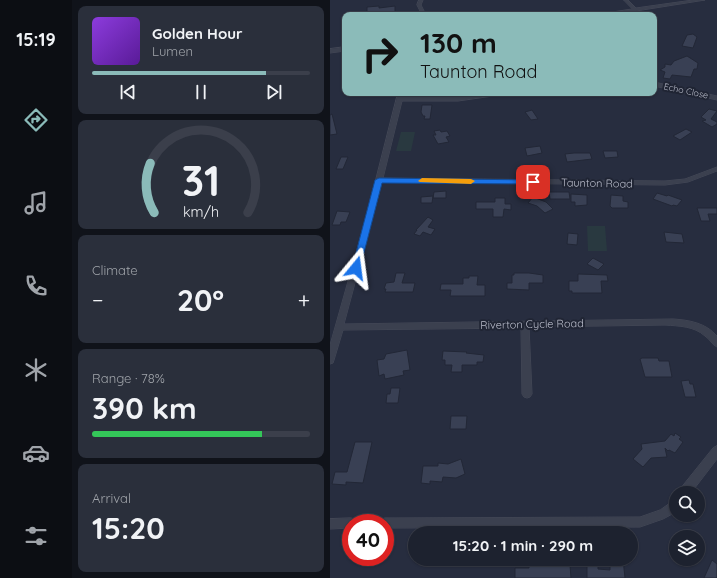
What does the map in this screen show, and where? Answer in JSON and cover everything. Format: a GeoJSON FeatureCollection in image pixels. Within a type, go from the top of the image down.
{"type":"FeatureCollection","features":[{"type":"Feature","properties":{"kind":"street"},"geometry":{"type":"LineString","coordinates":[[421,0],[419,5],[422,12]]}},
{"type":"Feature","properties":{"kind":"street"},"geometry":{"type":"LineString","coordinates":[[626,0],[636,10]]}},
{"type":"Feature","properties":{"kind":"street"},"geometry":{"type":"LineString","coordinates":[[620,12],[703,0]]}},
{"type":"Feature","properties":{"kind":"street"},"geometry":{"type":"LineString","coordinates":[[330,51],[342,49]]}},
{"type":"Feature","properties":{"kind":"street","name":"Echo Close"},"geometry":{"type":"LineString","coordinates":[[657,85],[717,98]]}},
{"type":"Feature","properties":{"kind":"street"},"geometry":{"type":"LineString","coordinates":[[330,360],[371,214],[401,96],[458,99],[479,96]]}},
{"type":"Feature","properties":{"kind":"street","name":"Taunton Road"},"geometry":{"type":"LineString","coordinates":[[379,180],[665,184],[686,181],[717,169]]}},
{"type":"Feature","properties":{"kind":"street","name":"Riverton Cycle Road"},"geometry":{"type":"LineString","coordinates":[[339,327],[665,322],[701,327],[714,337],[717,343]]}},
{"type":"Feature","properties":{"kind":"street"},"geometry":{"type":"LineString","coordinates":[[524,324],[526,332],[527,394]]}},
{"type":"Feature","properties":{"kind":"street"},"geometry":{"type":"LineString","coordinates":[[690,486],[717,451]]}},
{"type":"Feature","properties":{"kind":"street"},"geometry":{"type":"LineString","coordinates":[[394,523],[640,522],[660,516],[669,510]]}},
{"type":"Feature","properties":{"kind":"street"},"geometry":{"type":"LineString","coordinates":[[330,524],[342,524]]}},
{"type":"Feature","properties":{"kind":"shaded area"},"geometry":{"type":"Polygon","coordinates":[[[401,132],[415,132],[411,151],[396,151],[401,132]]]}},
{"type":"Feature","properties":{"kind":"shaded area"},"geometry":{"type":"Polygon","coordinates":[[[587,226],[605,226],[607,251],[588,251],[587,226]]]}},
{"type":"Feature","properties":{"kind":"building"},"geometry":{"type":"Polygon","coordinates":[[[379,6],[379,8],[395,6],[395,12],[367,12],[367,7],[379,6]]]}},
{"type":"Feature","properties":{"kind":"building"},"geometry":{"type":"Polygon","coordinates":[[[693,34],[697,37],[693,48],[682,46],[687,35],[693,34]]]}},
{"type":"Feature","properties":{"kind":"building"},"geometry":{"type":"Polygon","coordinates":[[[687,56],[698,63],[697,69],[694,69],[691,77],[672,75],[670,79],[663,78],[665,72],[660,70],[665,67],[665,64],[671,65],[674,61],[687,56]]]}},
{"type":"Feature","properties":{"kind":"building"},"geometry":{"type":"Polygon","coordinates":[[[422,105],[432,105],[430,119],[424,119],[425,116],[423,116],[421,112],[422,105]]]}},
{"type":"Feature","properties":{"kind":"building"},"geometry":{"type":"Polygon","coordinates":[[[709,109],[717,111],[711,119],[717,122],[717,124],[712,127],[702,121],[706,120],[701,117],[709,109]]]}},
{"type":"Feature","properties":{"kind":"building"},"geometry":{"type":"Polygon","coordinates":[[[532,110],[538,119],[531,120],[525,112],[532,110]]]}},
{"type":"Feature","properties":{"kind":"building"},"geometry":{"type":"Polygon","coordinates":[[[332,114],[337,134],[330,135],[330,115],[332,114]]]}},
{"type":"Feature","properties":{"kind":"building"},"geometry":{"type":"Polygon","coordinates":[[[686,129],[692,132],[680,140],[673,136],[686,129]]]}},
{"type":"Feature","properties":{"kind":"building"},"geometry":{"type":"Polygon","coordinates":[[[440,130],[441,132],[447,131],[450,136],[446,137],[449,142],[438,144],[433,135],[436,135],[434,131],[440,130]]]}},
{"type":"Feature","properties":{"kind":"building"},"geometry":{"type":"Polygon","coordinates":[[[540,146],[542,153],[527,156],[525,148],[540,146]]]}},
{"type":"Feature","properties":{"kind":"building"},"geometry":{"type":"Polygon","coordinates":[[[603,151],[617,151],[618,157],[605,158],[603,151]]]}},
{"type":"Feature","properties":{"kind":"building"},"geometry":{"type":"Polygon","coordinates":[[[590,153],[592,159],[567,162],[565,154],[590,153]]]}},
{"type":"Feature","properties":{"kind":"building"},"geometry":{"type":"Polygon","coordinates":[[[341,157],[348,157],[343,169],[336,169],[341,157]]]}},
{"type":"Feature","properties":{"kind":"building"},"geometry":{"type":"Polygon","coordinates":[[[446,191],[446,198],[433,198],[434,192],[446,191]]]}},
{"type":"Feature","properties":{"kind":"building"},"geometry":{"type":"Polygon","coordinates":[[[549,192],[569,192],[570,199],[550,199],[549,192]]]}},
{"type":"Feature","properties":{"kind":"building"},"geometry":{"type":"Polygon","coordinates":[[[657,193],[682,200],[677,206],[672,206],[653,199],[657,193]]]}},
{"type":"Feature","properties":{"kind":"building"},"geometry":{"type":"Polygon","coordinates":[[[571,194],[587,195],[587,205],[575,206],[575,202],[571,202],[571,194]]]}},
{"type":"Feature","properties":{"kind":"building"},"geometry":{"type":"Polygon","coordinates":[[[611,195],[623,196],[623,201],[628,202],[628,208],[612,208],[610,206],[611,195]]]}},
{"type":"Feature","properties":{"kind":"building"},"geometry":{"type":"Polygon","coordinates":[[[433,196],[432,203],[421,203],[421,197],[433,196]]]}},
{"type":"Feature","properties":{"kind":"building"},"geometry":{"type":"Polygon","coordinates":[[[533,197],[546,202],[553,209],[545,213],[537,206],[528,203],[533,197]]]}},
{"type":"Feature","properties":{"kind":"building"},"geometry":{"type":"Polygon","coordinates":[[[495,198],[505,198],[505,204],[511,204],[511,210],[504,209],[503,217],[493,217],[493,209],[476,209],[476,202],[495,202],[495,198]]]}},
{"type":"Feature","properties":{"kind":"building"},"geometry":{"type":"Polygon","coordinates":[[[697,208],[717,208],[717,214],[708,214],[710,221],[701,221],[697,208]]]}},
{"type":"Feature","properties":{"kind":"building"},"geometry":{"type":"Polygon","coordinates":[[[337,211],[350,212],[346,222],[341,222],[340,225],[332,225],[337,211]]]}},
{"type":"Feature","properties":{"kind":"building"},"geometry":{"type":"Polygon","coordinates":[[[428,217],[433,220],[428,227],[435,229],[431,235],[423,232],[420,236],[414,234],[416,230],[428,217]]]}},
{"type":"Feature","properties":{"kind":"building"},"geometry":{"type":"Polygon","coordinates":[[[664,232],[682,234],[684,243],[666,242],[664,232]]]}},
{"type":"Feature","properties":{"kind":"building"},"geometry":{"type":"Polygon","coordinates":[[[568,233],[578,234],[577,245],[567,244],[568,233]]]}},
{"type":"Feature","properties":{"kind":"building"},"geometry":{"type":"Polygon","coordinates":[[[593,258],[604,264],[598,270],[587,264],[593,258]]]}},
{"type":"Feature","properties":{"kind":"building"},"geometry":{"type":"Polygon","coordinates":[[[396,273],[405,273],[402,283],[415,283],[413,292],[385,292],[386,289],[384,289],[386,283],[394,282],[396,273]]]}},
{"type":"Feature","properties":{"kind":"building"},"geometry":{"type":"Polygon","coordinates":[[[514,273],[543,275],[543,283],[529,283],[529,290],[507,289],[507,283],[512,283],[512,275],[514,275],[514,273]]]}},
{"type":"Feature","properties":{"kind":"building"},"geometry":{"type":"Polygon","coordinates":[[[578,274],[607,275],[608,281],[601,281],[602,293],[572,293],[572,291],[569,291],[569,281],[578,281],[578,274]]]}},
{"type":"Feature","properties":{"kind":"building"},"geometry":{"type":"Polygon","coordinates":[[[469,276],[478,276],[477,285],[485,285],[485,296],[450,296],[451,290],[440,290],[441,284],[463,284],[463,278],[469,278],[469,276]]]}},
{"type":"Feature","properties":{"kind":"building"},"geometry":{"type":"Polygon","coordinates":[[[407,350],[410,370],[403,371],[404,375],[385,379],[384,374],[379,376],[377,360],[384,359],[386,354],[407,350]]]}},
{"type":"Feature","properties":{"kind":"building"},"geometry":{"type":"Polygon","coordinates":[[[443,351],[467,352],[466,353],[484,355],[483,362],[477,362],[477,365],[462,365],[462,372],[451,372],[452,365],[445,365],[445,360],[442,360],[443,351]]]}},
{"type":"Feature","properties":{"kind":"building"},"geometry":{"type":"Polygon","coordinates":[[[658,358],[659,361],[669,361],[672,377],[645,377],[640,359],[658,358]]]}},
{"type":"Feature","properties":{"kind":"building"},"geometry":{"type":"Polygon","coordinates":[[[689,380],[690,384],[693,384],[696,397],[685,397],[681,381],[689,380]]]}},
{"type":"Feature","properties":{"kind":"building"},"geometry":{"type":"Polygon","coordinates":[[[391,388],[400,388],[398,403],[386,403],[387,394],[390,394],[391,388]]]}},
{"type":"Feature","properties":{"kind":"building"},"geometry":{"type":"Polygon","coordinates":[[[451,416],[467,416],[466,429],[450,429],[451,416]]]}},
{"type":"Feature","properties":{"kind":"building"},"geometry":{"type":"Polygon","coordinates":[[[675,433],[681,437],[679,439],[683,442],[675,453],[669,450],[668,451],[665,448],[667,457],[651,458],[643,467],[633,459],[642,449],[641,444],[665,441],[671,434],[674,436],[675,433]]]}},
{"type":"Feature","properties":{"kind":"building"},"geometry":{"type":"Polygon","coordinates":[[[355,442],[372,442],[363,483],[346,482],[346,485],[332,484],[335,472],[347,472],[355,442]]]}},
{"type":"Feature","properties":{"kind":"building"},"geometry":{"type":"Polygon","coordinates":[[[461,459],[465,474],[456,478],[443,477],[442,482],[430,481],[430,484],[421,483],[423,466],[438,466],[438,463],[448,464],[461,459]]]}},
{"type":"Feature","properties":{"kind":"building"},"geometry":{"type":"Polygon","coordinates":[[[712,560],[717,564],[717,578],[704,578],[712,560]]]}},
{"type":"Feature","properties":{"kind":"building"},"geometry":{"type":"Polygon","coordinates":[[[529,566],[570,566],[571,578],[515,578],[515,568],[529,568],[529,566]]]}},
{"type":"Feature","properties":{"kind":"building"},"geometry":{"type":"Polygon","coordinates":[[[587,566],[598,566],[598,569],[610,570],[610,566],[624,566],[625,578],[587,578],[587,566]]]}},
{"type":"Feature","properties":{"kind":"slow traffic"},"geometry":{"type":"LineString","coordinates":[[422,181],[471,181]]}},
{"type":"Feature","properties":{"kind":"route"},"geometry":{"type":"LineString","coordinates":[[356,268],[379,180],[533,182]]}}]}
